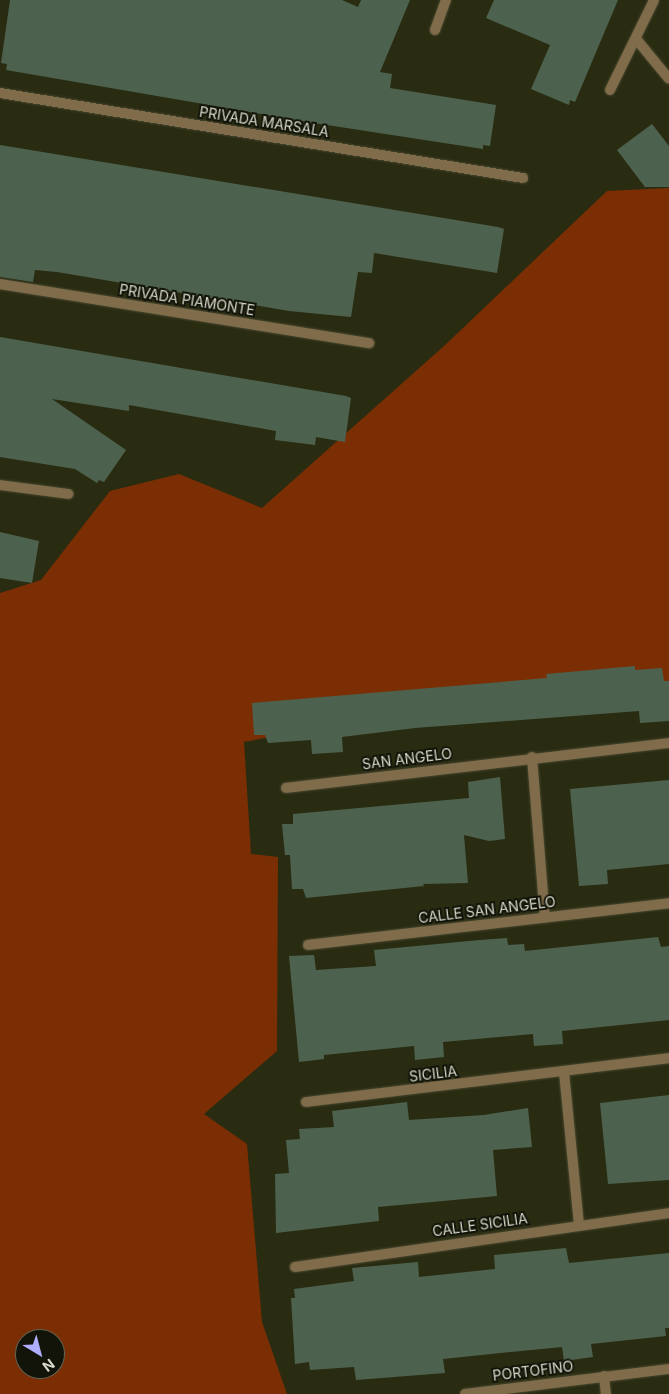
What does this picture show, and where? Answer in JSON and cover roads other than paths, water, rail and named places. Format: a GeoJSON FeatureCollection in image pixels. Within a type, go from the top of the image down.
{"type":"FeatureCollection","features":[{"type":"Feature","properties":{"kind":"street"},"geometry":{"type":"LineString","coordinates":[[435,30],[446,0]]}},
{"type":"Feature","properties":{"kind":"street"},"geometry":{"type":"LineString","coordinates":[[610,90],[637,40],[654,0]]}},
{"type":"Feature","properties":{"kind":"street"},"geometry":{"type":"LineString","coordinates":[[637,40],[669,79]]}},
{"type":"Feature","properties":{"kind":"street","name":"PRIVADA MARSALA"},"geometry":{"type":"LineString","coordinates":[[0,93],[523,178]]}},
{"type":"Feature","properties":{"kind":"street","name":"PRIVADA PIAMONTE"},"geometry":{"type":"LineString","coordinates":[[0,284],[369,343]]}},
{"type":"Feature","properties":{"kind":"street"},"geometry":{"type":"LineString","coordinates":[[0,485],[68,494]]}},
{"type":"Feature","properties":{"kind":"street","name":"SAN ANGELO"},"geometry":{"type":"LineString","coordinates":[[286,788],[532,757],[669,743]]}},
{"type":"Feature","properties":{"kind":"street"},"geometry":{"type":"LineString","coordinates":[[532,757],[545,917]]}},
{"type":"Feature","properties":{"kind":"street","name":"CALLE SAN ANGELO"},"geometry":{"type":"LineString","coordinates":[[308,945],[669,903]]}},
{"type":"Feature","properties":{"kind":"street","name":"SICILIA"},"geometry":{"type":"LineString","coordinates":[[306,1102],[669,1058]]}},
{"type":"Feature","properties":{"kind":"street"},"geometry":{"type":"LineString","coordinates":[[564,1072],[579,1225]]}},
{"type":"Feature","properties":{"kind":"street","name":"CALLE SICILIA"},"geometry":{"type":"LineString","coordinates":[[295,1267],[669,1213]]}},
{"type":"Feature","properties":{"kind":"street","name":"PORTOFINO"},"geometry":{"type":"LineString","coordinates":[[465,1394],[669,1369]]}},
{"type":"Feature","properties":{"kind":"street"},"geometry":{"type":"LineString","coordinates":[[604,1376],[606,1394]]}}]}
